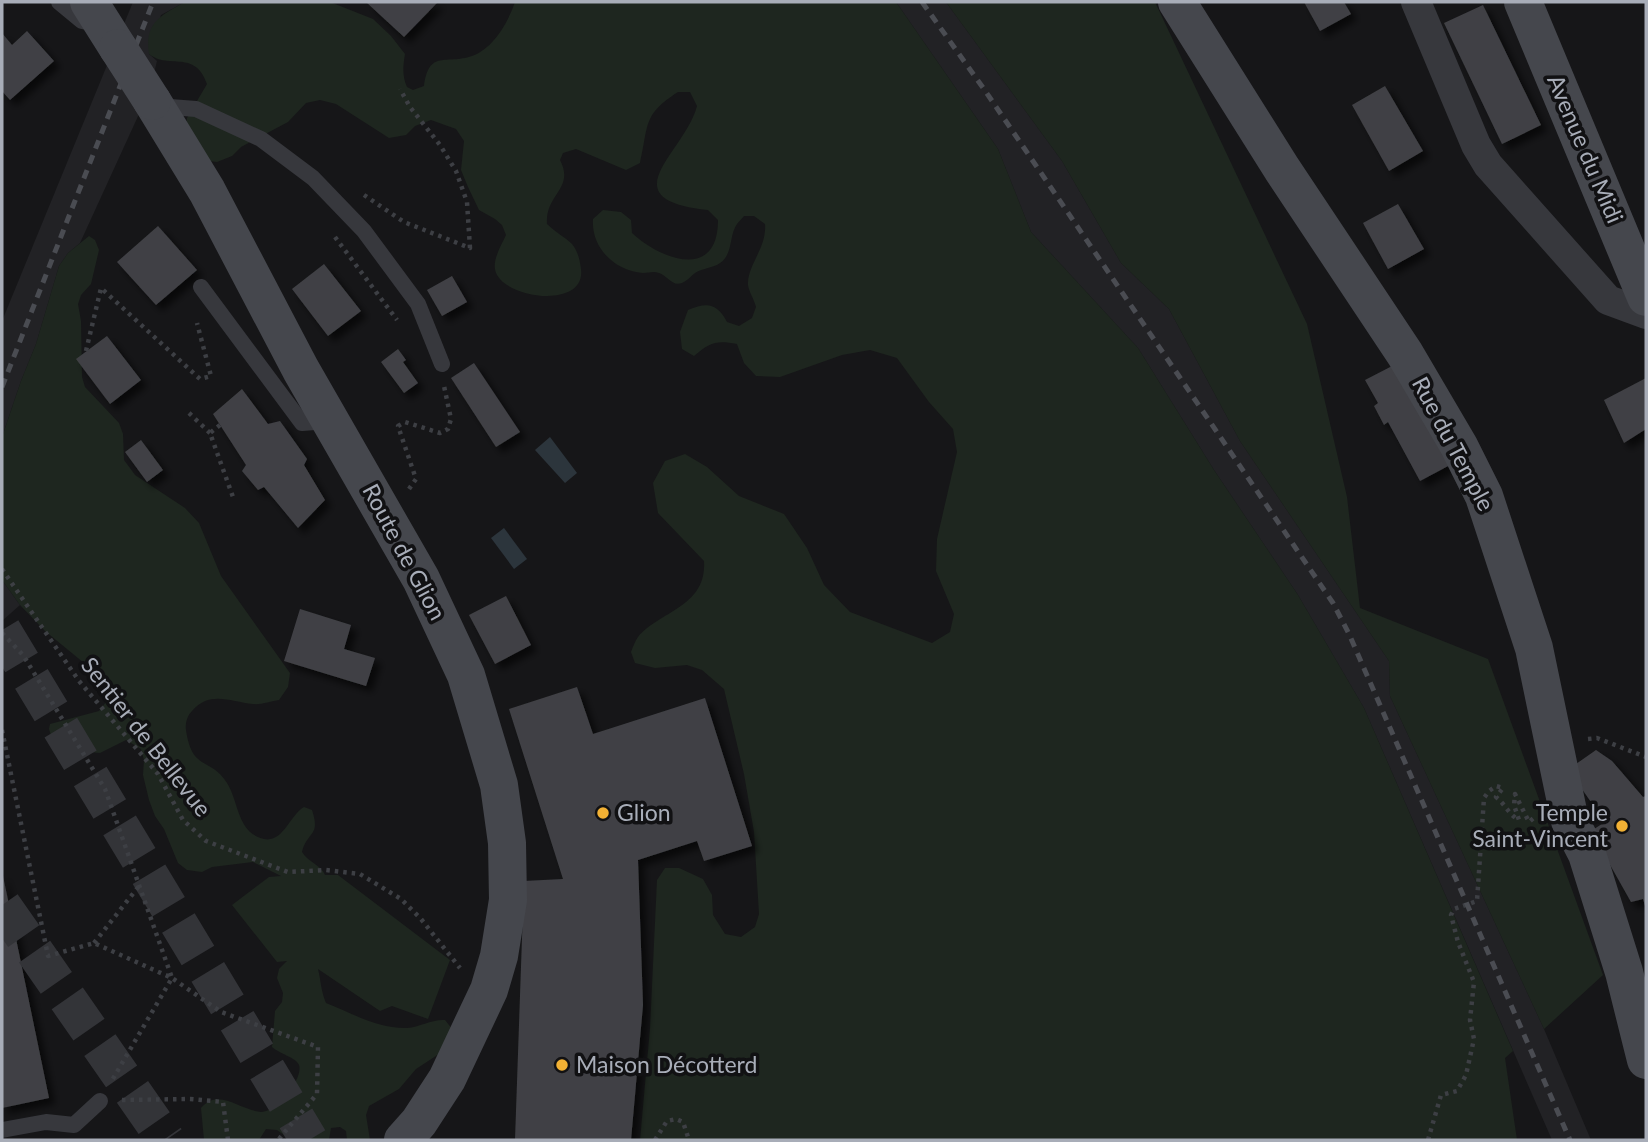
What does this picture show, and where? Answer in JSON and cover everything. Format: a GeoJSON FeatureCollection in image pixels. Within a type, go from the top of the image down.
{"type":"FeatureCollection","features":[{"type":"Feature","properties":{"kind":"street","name":"Rue du Temple"},"geometry":{"type":"LineString","coordinates":[[1177,2],[1282,169],[1405,354],[1469,466],[1491,514],[1534,648],[1570,821],[1587,854],[1624,972],[1646,1060]]}},
{"type":"Feature","properties":{"kind":"street"},"geometry":{"type":"LineString","coordinates":[[1416,2],[1476,145],[1488,165],[1608,300],[1646,314]]}},
{"type":"Feature","properties":{"kind":"street","name":"Avenue du Midi"},"geometry":{"type":"LineString","coordinates":[[1523,2],[1646,297]]}},
{"type":"Feature","properties":{"kind":"street","name":"Route de Glion"},"geometry":{"type":"LineString","coordinates":[[104,25],[208,191],[295,358],[421,579],[466,675],[499,785],[507,843],[508,900],[499,956],[489,990],[447,1079],[419,1122],[403,1140]]}},
{"type":"Feature","properties":{"kind":"lane"},"geometry":{"type":"LineString","coordinates":[[59,2],[82,21],[104,25]]}},
{"type":"Feature","properties":{"kind":"lane"},"geometry":{"type":"LineString","coordinates":[[153,104],[196,109],[261,139],[313,178],[364,231],[418,304],[442,364]]}},
{"type":"Feature","properties":{"kind":"lane"},"geometry":{"type":"LineString","coordinates":[[201,286],[302,423],[331,421]]}},
{"type":"Feature","properties":{"kind":"lane"},"geometry":{"type":"LineString","coordinates":[[2,1130],[46,1122],[74,1125],[100,1101]]}},
{"type":"Feature","properties":{"kind":"path"},"geometry":{"type":"LineString","coordinates":[[360,192],[404,222],[470,248],[467,202],[456,170],[400,89]]}},
{"type":"Feature","properties":{"kind":"path"},"geometry":{"type":"LineString","coordinates":[[327,226],[400,324]]}},
{"type":"Feature","properties":{"kind":"path"},"geometry":{"type":"LineString","coordinates":[[86,351],[100,288],[200,379],[211,376],[195,317]]}},
{"type":"Feature","properties":{"kind":"path"},"geometry":{"type":"LineString","coordinates":[[402,491],[411,489],[416,479],[398,426],[405,422],[440,433],[448,429],[451,418],[445,399]]}},
{"type":"Feature","properties":{"kind":"path"},"geometry":{"type":"LineString","coordinates":[[189,414],[210,433],[233,497]]}},
{"type":"Feature","properties":{"kind":"path"},"geometry":{"type":"LineString","coordinates":[[210,433],[220,425]]}},
{"type":"Feature","properties":{"kind":"path","name":"Sentier de Bellevue"},"geometry":{"type":"LineString","coordinates":[[2,569],[79,681],[158,774],[183,820],[206,841],[288,872],[326,870],[360,874],[401,899],[421,919],[462,970]]}},
{"type":"Feature","properties":{"kind":"path"},"geometry":{"type":"LineString","coordinates":[[2,633],[23,655],[105,789],[172,978]]}},
{"type":"Feature","properties":{"kind":"path"},"geometry":{"type":"LineString","coordinates":[[2,730],[48,956],[94,943],[139,887]]}},
{"type":"Feature","properties":{"kind":"path"},"geometry":{"type":"LineString","coordinates":[[1557,750],[1574,742],[1597,738],[1646,757]]}},
{"type":"Feature","properties":{"kind":"path"},"geometry":{"type":"LineString","coordinates":[[1428,1140],[1441,1095],[1457,1091],[1466,1075],[1474,1038],[1470,1020],[1474,982],[1458,942],[1451,915],[1454,909],[1477,901],[1484,798],[1496,786],[1503,788],[1496,797],[1506,804],[1512,817],[1519,820],[1514,805],[1515,793],[1529,822],[1541,813]]}},
{"type":"Feature","properties":{"kind":"path"},"geometry":{"type":"LineString","coordinates":[[94,943],[172,978],[221,1012],[318,1047],[317,1094],[278,1140]]}},
{"type":"Feature","properties":{"kind":"path"},"geometry":{"type":"LineString","coordinates":[[100,1101],[172,978]]}},
{"type":"Feature","properties":{"kind":"path"},"geometry":{"type":"LineString","coordinates":[[100,1101],[190,1099],[223,1102],[228,1140]]}},
{"type":"Feature","properties":{"kind":"path"},"geometry":{"type":"LineString","coordinates":[[654,1140],[667,1121],[676,1119],[683,1122],[689,1140]]}},
{"type":"Feature","properties":{"kind":"shaded area"},"geometry":{"type":"Polygon","coordinates":[[[133,2],[185,2],[161,15],[149,54],[157,61],[150,90],[80,243],[68,253],[59,266],[36,344],[2,437],[2,321],[133,2]]]}},
{"type":"Feature","properties":{"kind":"shaded area"},"geometry":{"type":"Polygon","coordinates":[[[185,2],[330,2],[373,19],[391,36],[405,54],[404,79],[407,87],[413,90],[424,86],[430,67],[440,60],[472,56],[487,47],[504,26],[515,2],[896,2],[998,149],[1031,232],[1138,348],[1214,470],[1298,595],[1364,708],[1513,1051],[1505,1058],[1517,1140],[640,1140],[650,1028],[657,880],[665,868],[679,868],[703,879],[712,895],[713,915],[725,934],[741,937],[755,927],[759,914],[754,832],[744,774],[724,689],[702,670],[687,665],[655,668],[635,663],[631,652],[638,637],[647,628],[690,598],[698,589],[703,576],[704,561],[658,513],[653,483],[665,461],[685,454],[707,467],[739,496],[784,514],[807,548],[824,585],[850,612],[932,643],[950,632],[954,614],[936,571],[937,539],[957,452],[953,429],[929,402],[897,358],[870,350],[842,355],[780,377],[756,376],[744,363],[737,344],[714,343],[694,356],[682,349],[680,332],[688,310],[711,306],[719,311],[727,322],[739,326],[752,318],[756,307],[748,285],[749,278],[765,233],[765,224],[754,216],[744,216],[737,224],[724,259],[717,265],[695,273],[682,283],[672,282],[657,272],[643,273],[623,268],[606,256],[593,229],[593,219],[603,210],[621,212],[631,220],[632,233],[644,243],[672,257],[686,260],[709,252],[715,239],[718,220],[708,210],[678,204],[662,196],[657,185],[660,171],[690,124],[697,106],[690,92],[678,92],[658,107],[646,130],[640,163],[626,170],[576,149],[563,153],[560,160],[564,178],[550,205],[547,224],[576,250],[581,269],[579,281],[572,290],[560,295],[531,294],[505,284],[497,275],[495,260],[506,235],[502,225],[479,210],[468,187],[461,170],[464,141],[456,129],[431,120],[415,126],[406,135],[389,138],[336,104],[320,100],[306,103],[288,122],[241,147],[232,156],[217,162],[202,160],[186,130],[187,118],[207,84],[202,73],[189,63],[165,61],[149,54],[149,35],[156,21],[185,2]]]}},
{"type":"Feature","properties":{"kind":"shaded area"},"geometry":{"type":"Polygon","coordinates":[[[896,2],[946,2],[1062,161],[1121,263],[1169,309],[1240,441],[1389,661],[1390,696],[1544,1029],[1591,1140],[1552,1140],[1364,708],[1298,595],[1214,470],[1138,348],[1031,232],[998,149],[896,2]]]}},
{"type":"Feature","properties":{"kind":"shaded area"},"geometry":{"type":"Polygon","coordinates":[[[946,2],[1155,2],[1307,324],[1347,497],[1360,608],[1488,659],[1603,975],[1544,1029],[1390,696],[1389,661],[1240,441],[1169,309],[1121,263],[1062,161],[946,2]]]}},
{"type":"Feature","properties":{"kind":"shaded area"},"geometry":{"type":"Polygon","coordinates":[[[89,236],[95,240],[99,250],[91,284],[81,295],[78,304],[82,377],[85,387],[119,423],[123,434],[124,460],[135,475],[185,508],[199,523],[221,576],[290,673],[288,687],[279,700],[256,704],[213,699],[199,705],[190,713],[186,722],[193,752],[227,783],[244,824],[255,836],[264,839],[276,837],[304,807],[312,810],[314,830],[302,852],[325,875],[338,875],[450,960],[428,1019],[392,1006],[380,1011],[318,969],[326,1003],[386,1026],[407,1028],[445,1020],[453,1030],[445,1050],[416,1069],[399,1089],[369,1106],[366,1115],[370,1140],[347,1140],[346,1131],[340,1127],[331,1128],[329,1140],[291,1140],[277,1130],[266,1129],[259,1140],[204,1140],[201,1108],[208,1102],[215,1099],[230,1101],[253,1110],[267,1111],[287,1094],[297,1078],[298,1062],[272,1047],[275,1011],[282,1002],[283,993],[277,978],[279,969],[287,961],[277,962],[232,905],[269,877],[281,876],[253,862],[212,867],[202,872],[187,870],[178,863],[164,829],[155,816],[143,775],[144,760],[141,749],[126,740],[100,753],[88,752],[51,735],[50,724],[99,711],[106,702],[106,688],[95,672],[45,631],[20,605],[2,580],[2,437],[36,344],[59,266],[68,253],[89,236]]]}},
{"type":"Feature","properties":{"kind":"shaded area"},"geometry":{"type":"Polygon","coordinates":[[[550,437],[577,473],[565,483],[535,450],[550,437]]]}},
{"type":"Feature","properties":{"kind":"shaded area"},"geometry":{"type":"Polygon","coordinates":[[[504,528],[527,559],[514,569],[491,538],[504,528]]]}},
{"type":"Feature","properties":{"kind":"shaded area"},"geometry":{"type":"Polygon","coordinates":[[[2,580],[20,605],[2,621],[2,580]]]}},
{"type":"Feature","properties":{"kind":"building"},"geometry":{"type":"Polygon","coordinates":[[[366,2],[438,2],[404,37],[366,2]]]}},
{"type":"Feature","properties":{"kind":"building"},"geometry":{"type":"Polygon","coordinates":[[[1304,2],[1344,2],[1351,14],[1320,31],[1304,2]]]}},
{"type":"Feature","properties":{"kind":"building"},"geometry":{"type":"Polygon","coordinates":[[[1483,5],[1541,125],[1502,144],[1444,23],[1483,5]]]}},
{"type":"Feature","properties":{"kind":"building"},"geometry":{"type":"Polygon","coordinates":[[[27,31],[54,61],[10,100],[2,91],[2,33],[12,45],[27,31]]]}},
{"type":"Feature","properties":{"kind":"building"},"geometry":{"type":"Polygon","coordinates":[[[1385,86],[1423,151],[1389,171],[1352,105],[1385,86]]]}},
{"type":"Feature","properties":{"kind":"building"},"geometry":{"type":"Polygon","coordinates":[[[1398,204],[1424,249],[1388,269],[1363,223],[1398,204]]]}},
{"type":"Feature","properties":{"kind":"building"},"geometry":{"type":"Polygon","coordinates":[[[158,226],[197,270],[156,305],[117,262],[158,226]]]}},
{"type":"Feature","properties":{"kind":"building"},"geometry":{"type":"Polygon","coordinates":[[[324,264],[361,311],[328,336],[292,289],[324,264]]]}},
{"type":"Feature","properties":{"kind":"building"},"geometry":{"type":"Polygon","coordinates":[[[452,276],[467,302],[442,316],[427,290],[452,276]]]}},
{"type":"Feature","properties":{"kind":"building"},"geometry":{"type":"Polygon","coordinates":[[[107,336],[141,380],[110,404],[76,359],[107,336]]]}},
{"type":"Feature","properties":{"kind":"building"},"geometry":{"type":"Polygon","coordinates":[[[398,349],[406,360],[403,362],[418,383],[404,393],[381,362],[398,349]]]}},
{"type":"Feature","properties":{"kind":"building"},"geometry":{"type":"Polygon","coordinates":[[[474,363],[520,432],[496,447],[451,378],[474,363]]]}},
{"type":"Feature","properties":{"kind":"building"},"geometry":{"type":"Polygon","coordinates":[[[1396,364],[1450,465],[1420,481],[1388,422],[1384,425],[1374,406],[1378,403],[1365,380],[1396,364]]]}},
{"type":"Feature","properties":{"kind":"building"},"geometry":{"type":"Polygon","coordinates":[[[1646,378],[1646,429],[1624,443],[1604,400],[1646,378]]]}},
{"type":"Feature","properties":{"kind":"building"},"geometry":{"type":"Polygon","coordinates":[[[242,389],[268,424],[280,421],[307,459],[304,465],[325,500],[298,528],[264,487],[258,490],[242,471],[246,465],[213,414],[242,389]]]}},
{"type":"Feature","properties":{"kind":"building"},"geometry":{"type":"Polygon","coordinates":[[[141,440],[163,470],[147,482],[125,452],[141,440]]]}},
{"type":"Feature","properties":{"kind":"building"},"geometry":{"type":"Polygon","coordinates":[[[506,596],[531,645],[495,664],[469,615],[506,596]]]}},
{"type":"Feature","properties":{"kind":"building"},"geometry":{"type":"Polygon","coordinates":[[[300,609],[351,625],[344,649],[375,658],[366,686],[284,661],[300,609]]]}},
{"type":"Feature","properties":{"kind":"building"},"geometry":{"type":"Polygon","coordinates":[[[577,687],[593,734],[705,698],[752,846],[704,861],[697,841],[638,860],[643,1005],[631,1140],[515,1140],[524,881],[563,879],[509,709],[577,687]]]}},
{"type":"Feature","properties":{"kind":"building","name":"Temple Saint-Vincent"},"geometry":{"type":"Polygon","coordinates":[[[1596,750],[1612,761],[1643,797],[1646,796],[1646,909],[1643,899],[1631,902],[1591,831],[1605,822],[1577,782],[1576,764],[1596,750]]]}},
{"type":"Feature","properties":{"kind":"building"},"geometry":{"type":"Polygon","coordinates":[[[2,871],[49,1098],[2,1108],[2,871]]]}},
{"type":"Feature","properties":{"kind":"tunnel"},"geometry":{"type":"LineString","coordinates":[[2,630],[309,1140]]}},
{"type":"Feature","properties":{"kind":"tunnel"},"geometry":{"type":"LineString","coordinates":[[2,905],[166,1140]]}},
{"type":"Feature","properties":{"kind":"railway"},"geometry":{"type":"LineString","coordinates":[[2,387],[153,2]]}},
{"type":"Feature","properties":{"kind":"railway"},"geometry":{"type":"LineString","coordinates":[[922,2],[1333,603],[1349,634],[1570,1140]]}},
{"type":"Feature","properties":{"kind":"place","name":"Glion"},"geometry":{"type":"Point","coordinates":[603,813]}},
{"type":"Feature","properties":{"kind":"place","name":"Temple Saint-Vincent"},"geometry":{"type":"Point","coordinates":[1622,826]}},
{"type":"Feature","properties":{"kind":"place","name":"Maison Décotterd"},"geometry":{"type":"Point","coordinates":[562,1065]}}]}
